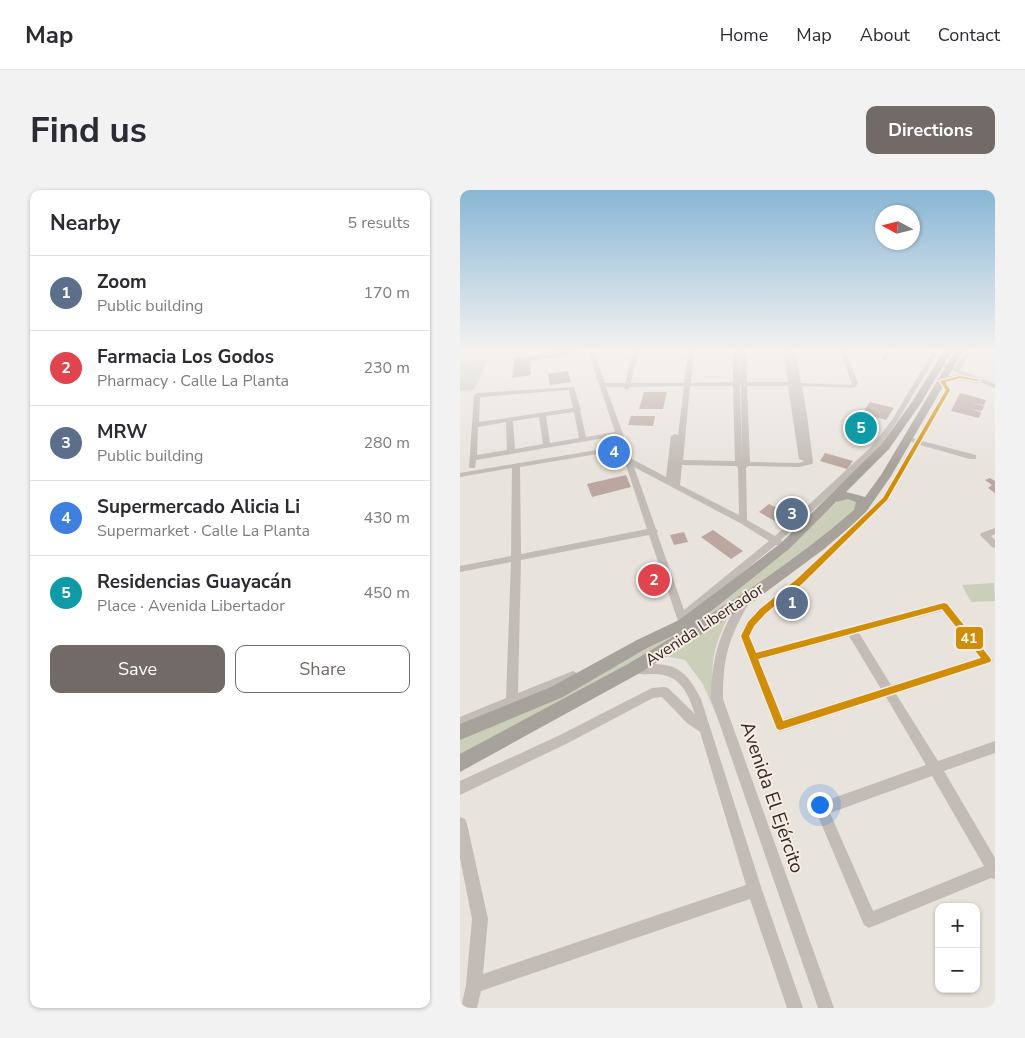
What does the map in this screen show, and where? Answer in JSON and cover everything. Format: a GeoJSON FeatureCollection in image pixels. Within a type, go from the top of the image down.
{"type":"FeatureCollection","features":[{"type":"Feature","properties":{"kind":"highway","name":"Avenida Libertador"},"geometry":{"type":"LineString","coordinates":[[460,732],[558,692],[642,644],[684,624],[780,543],[802,522],[831,500],[885,447],[931,389]]}},
{"type":"Feature","properties":{"kind":"highway","name":"Avenida Libertador"},"geometry":{"type":"LineString","coordinates":[[460,763],[633,669],[745,600],[822,544],[860,512],[913,440],[938,389]]}},
{"type":"Feature","properties":{"kind":"highway"},"geometry":{"type":"LineString","coordinates":[[831,500],[846,494],[855,496],[862,501],[860,512]]}},
{"type":"Feature","properties":{"kind":"highway"},"geometry":{"type":"LineString","coordinates":[[822,544],[844,539],[845,524]]}},
{"type":"Feature","properties":{"kind":"street"},"geometry":{"type":"LineString","coordinates":[[556,389],[477,395],[473,459],[546,443],[619,431]]}},
{"type":"Feature","properties":{"kind":"street"},"geometry":{"type":"LineString","coordinates":[[572,389],[583,437]]}},
{"type":"Feature","properties":{"kind":"street"},"geometry":{"type":"LineString","coordinates":[[603,389],[654,531],[684,624]]}},
{"type":"Feature","properties":{"kind":"street"},"geometry":{"type":"LineString","coordinates":[[673,484],[684,389]]}},
{"type":"Feature","properties":{"kind":"street"},"geometry":{"type":"LineString","coordinates":[[741,389],[743,521]]}},
{"type":"Feature","properties":{"kind":"street"},"geometry":{"type":"LineString","coordinates":[[791,389],[806,461]]}},
{"type":"Feature","properties":{"kind":"street"},"geometry":{"type":"LineString","coordinates":[[800,389],[804,415],[806,461]]}},
{"type":"Feature","properties":{"kind":"street","name":"Avenida Libertador"},"geometry":{"type":"LineString","coordinates":[[802,522],[874,449],[912,389]]}},
{"type":"Feature","properties":{"kind":"street"},"geometry":{"type":"LineString","coordinates":[[476,425],[578,409]]}},
{"type":"Feature","properties":{"kind":"street"},"geometry":{"type":"LineString","coordinates":[[542,415],[546,443]]}},
{"type":"Feature","properties":{"kind":"street"},"geometry":{"type":"LineString","coordinates":[[796,416],[804,415]]}},
{"type":"Feature","properties":{"kind":"street"},"geometry":{"type":"LineString","coordinates":[[509,420],[511,450]]}},
{"type":"Feature","properties":{"kind":"street"},"geometry":{"type":"LineString","coordinates":[[913,440],[973,457]]}},
{"type":"Feature","properties":{"kind":"street","name":"Avenida Libertador"},"geometry":{"type":"LineString","coordinates":[[888,692],[780,726],[745,636],[751,624],[763,611],[800,581],[885,499],[913,440]]}},
{"type":"Feature","properties":{"kind":"street"},"geometry":{"type":"LineString","coordinates":[[460,475],[624,447]]}},
{"type":"Feature","properties":{"kind":"street"},"geometry":{"type":"LineString","coordinates":[[629,461],[743,521],[780,543]]}},
{"type":"Feature","properties":{"kind":"street"},"geometry":{"type":"LineString","coordinates":[[676,461],[799,464],[806,461]]}},
{"type":"Feature","properties":{"kind":"street"},"geometry":{"type":"LineString","coordinates":[[512,701],[516,558],[516,466]]}},
{"type":"Feature","properties":{"kind":"street"},"geometry":{"type":"LineString","coordinates":[[460,569],[654,531]]}},
{"type":"Feature","properties":{"kind":"street"},"geometry":{"type":"LineString","coordinates":[[995,531],[984,535],[995,545]]}},
{"type":"Feature","properties":{"kind":"street","name":"Avenida El Ejército"},"geometry":{"type":"LineString","coordinates":[[745,600],[730,622],[723,642],[717,674],[718,698],[826,1008]]}},
{"type":"Feature","properties":{"kind":"street"},"geometry":{"type":"LineString","coordinates":[[754,657],[944,606],[987,660],[888,692]]}},
{"type":"Feature","properties":{"kind":"street"},"geometry":{"type":"LineString","coordinates":[[851,630],[935,768],[994,870],[869,920],[822,809],[935,768],[995,747]]}},
{"type":"Feature","properties":{"kind":"street","name":"Avenida Libertador"},"geometry":{"type":"LineString","coordinates":[[460,723],[556,684],[642,644]]}},
{"type":"Feature","properties":{"kind":"street"},"geometry":{"type":"LineString","coordinates":[[633,669],[670,670],[686,680],[697,704],[755,890],[795,1008]]}},
{"type":"Feature","properties":{"kind":"street","name":"Avenida Libertador"},"geometry":{"type":"LineString","coordinates":[[460,788],[564,739],[652,693],[664,692],[691,719],[704,728]]}},
{"type":"Feature","properties":{"kind":"street"},"geometry":{"type":"LineString","coordinates":[[460,824],[480,919],[470,1008]]}},
{"type":"Feature","properties":{"kind":"street"},"geometry":{"type":"LineString","coordinates":[[474,985],[755,890]]}},
{"type":"Feature","properties":{"kind":"green space"},"geometry":{"type":"Polygon","coordinates":[[[460,389],[474,389],[474,390],[460,391],[460,389]]]}},
{"type":"Feature","properties":{"kind":"green space"},"geometry":{"type":"Polygon","coordinates":[[[848,493],[860,495],[862,501],[860,506],[772,577],[635,664],[460,761],[460,732],[701,615],[848,493]]]}},
{"type":"Feature","properties":{"kind":"green space"},"geometry":{"type":"Polygon","coordinates":[[[994,583],[995,601],[971,602],[962,585],[994,583]]]}},
{"type":"Feature","properties":{"kind":"green space"},"geometry":{"type":"Polygon","coordinates":[[[729,615],[714,655],[712,678],[718,719],[703,684],[685,660],[665,656],[729,615]]]}},
{"type":"Feature","properties":{"kind":"building"},"geometry":{"type":"Polygon","coordinates":[[[644,392],[667,392],[663,409],[639,409],[644,392]]]}},
{"type":"Feature","properties":{"kind":"building"},"geometry":{"type":"Polygon","coordinates":[[[960,393],[986,400],[984,405],[972,403],[984,406],[982,411],[969,409],[981,412],[979,418],[951,411],[960,393]]]}},
{"type":"Feature","properties":{"kind":"building"},"geometry":{"type":"Polygon","coordinates":[[[870,402],[894,408],[886,420],[862,413],[870,402]]]}},
{"type":"Feature","properties":{"kind":"building"},"geometry":{"type":"Polygon","coordinates":[[[631,416],[655,416],[653,426],[628,425],[631,416]]]}},
{"type":"Feature","properties":{"kind":"building"},"geometry":{"type":"Polygon","coordinates":[[[849,422],[875,430],[871,434],[845,427],[849,422]]]}},
{"type":"Feature","properties":{"kind":"building"},"geometry":{"type":"Polygon","coordinates":[[[825,453],[853,461],[847,469],[820,461],[825,453]]]}},
{"type":"Feature","properties":{"kind":"building"},"geometry":{"type":"Polygon","coordinates":[[[626,475],[631,487],[592,497],[587,484],[626,475]]]}},
{"type":"Feature","properties":{"kind":"building"},"geometry":{"type":"Polygon","coordinates":[[[990,478],[995,481],[995,493],[988,488],[992,485],[985,480],[990,478]]]}},
{"type":"Feature","properties":{"kind":"building"},"geometry":{"type":"Polygon","coordinates":[[[769,504],[793,516],[782,525],[759,512],[769,504]]]}},
{"type":"Feature","properties":{"kind":"building"},"geometry":{"type":"Polygon","coordinates":[[[713,530],[743,551],[731,559],[701,537],[713,530]]]}},
{"type":"Feature","properties":{"kind":"building"},"geometry":{"type":"Polygon","coordinates":[[[684,532],[688,542],[674,545],[670,535],[684,532]]]}},
{"type":"Feature","properties":{"kind":"building"},"geometry":{"type":"Polygon","coordinates":[[[663,574],[665,581],[645,585],[643,579],[663,574]]]}},
{"type":"Feature","properties":{"kind":"building"},"geometry":{"type":"Polygon","coordinates":[[[791,594],[807,605],[785,611],[779,601],[791,594]]]}},
{"type":"Feature","properties":{"kind":"transit line","name":"41"},"geometry":{"type":"LineString","coordinates":[[754,657],[944,606],[987,660],[780,726],[745,636],[751,624],[763,611],[800,581],[885,499],[947,389]]}},
{"type":"Feature","properties":{"kind":"place","name":"Residencias Guayacán"},"geometry":{"type":"Point","coordinates":[861,428]}},
{"type":"Feature","properties":{"kind":"place","name":"Supermercado Alicia Li"},"geometry":{"type":"Point","coordinates":[614,452]}},
{"type":"Feature","properties":{"kind":"place","name":"MRW"},"geometry":{"type":"Point","coordinates":[792,514]}},
{"type":"Feature","properties":{"kind":"place","name":"Farmacia Los Godos"},"geometry":{"type":"Point","coordinates":[654,580]}},
{"type":"Feature","properties":{"kind":"place","name":"Zoom"},"geometry":{"type":"Point","coordinates":[792,603]}}]}
